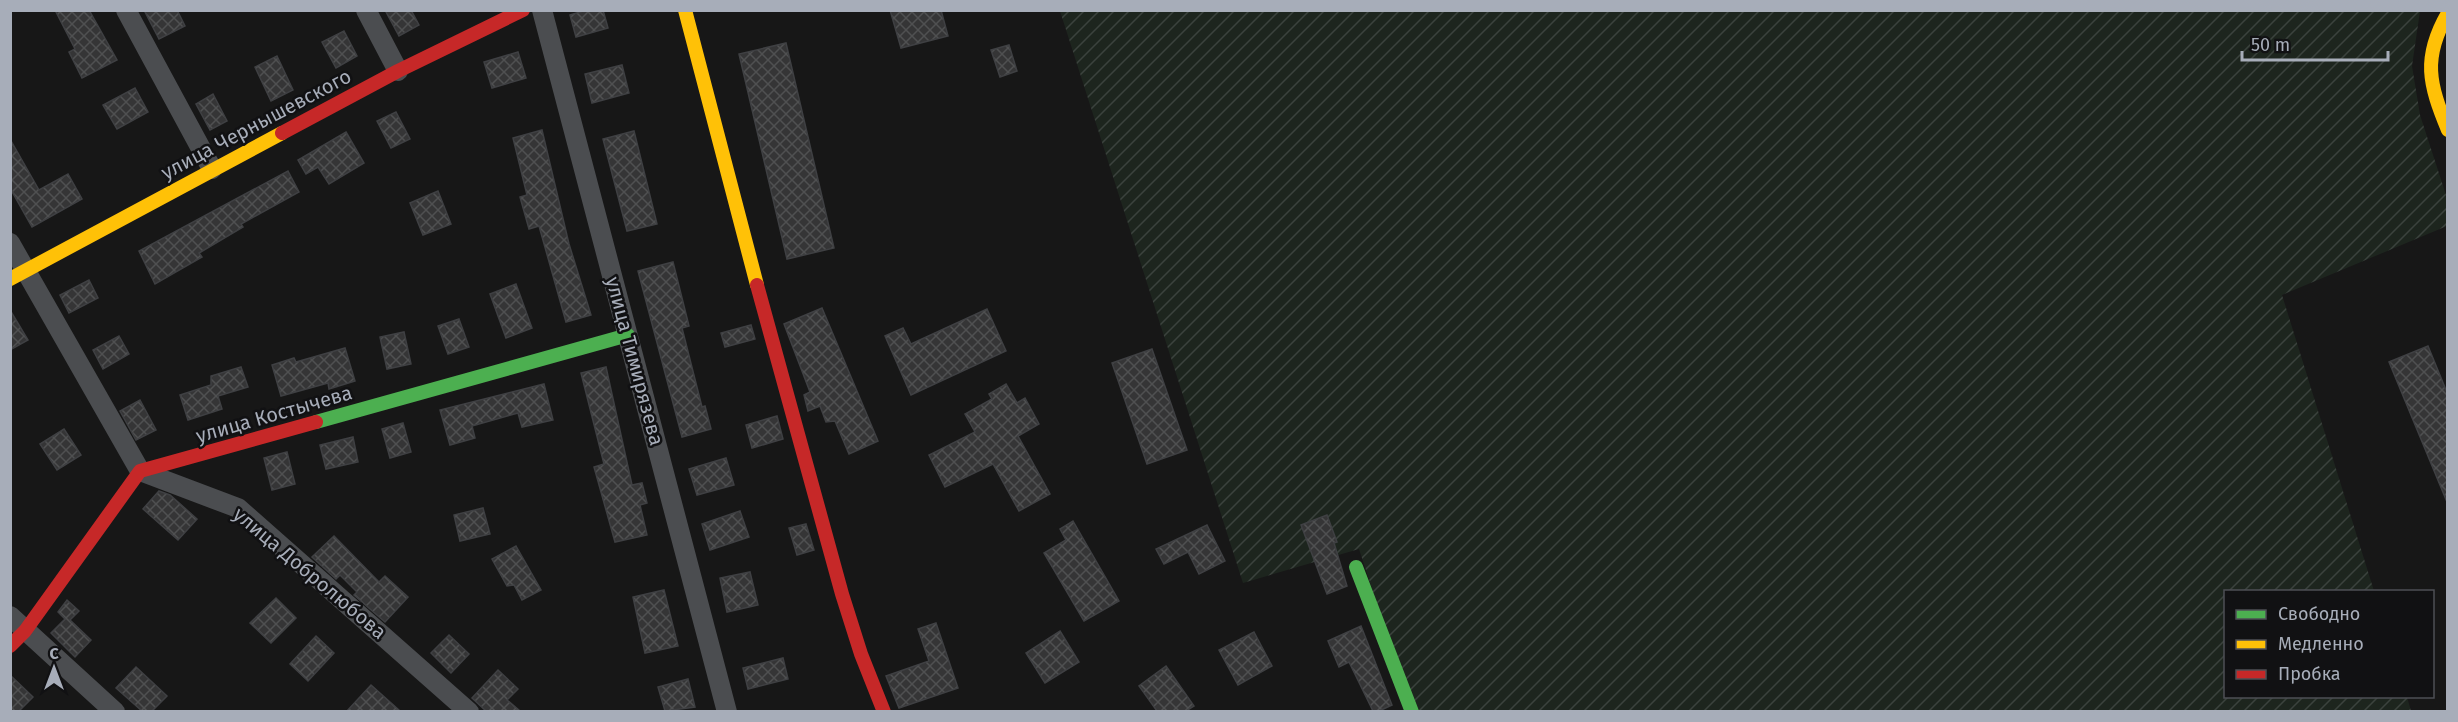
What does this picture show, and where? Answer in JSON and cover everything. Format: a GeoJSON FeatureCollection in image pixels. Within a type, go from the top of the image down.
{"type":"FeatureCollection","features":[{"type":"Feature","properties":{"kind":"street"},"geometry":{"type":"LineString","coordinates":[[126,10],[212,169]]}},
{"type":"Feature","properties":{"kind":"street"},"geometry":{"type":"LineString","coordinates":[[366,10],[398,71]]}},
{"type":"Feature","properties":{"kind":"street","name":"улица Чернышевского"},"geometry":{"type":"LineString","coordinates":[[18,275],[398,71],[523,10]]}},
{"type":"Feature","properties":{"kind":"street","name":"улица Тимирязева"},"geometry":{"type":"LineString","coordinates":[[542,10],[727,711]]}},
{"type":"Feature","properties":{"kind":"street"},"geometry":{"type":"LineString","coordinates":[[685,10],[758,293],[866,674],[884,711]]}},
{"type":"Feature","properties":{"kind":"street"},"geometry":{"type":"LineString","coordinates":[[2448,13],[2437,29],[2427,64],[2448,130]]}},
{"type":"Feature","properties":{"kind":"street"},"geometry":{"type":"LineString","coordinates":[[10,243],[18,275],[140,471],[25,631],[10,646]]}},
{"type":"Feature","properties":{"kind":"street","name":"улица Костычева"},"geometry":{"type":"LineString","coordinates":[[140,471],[628,335]]}},
{"type":"Feature","properties":{"kind":"street","name":"улица Добролюбова"},"geometry":{"type":"LineString","coordinates":[[140,471],[238,508],[469,711]]}},
{"type":"Feature","properties":{"kind":"street"},"geometry":{"type":"LineString","coordinates":[[1356,567],[1412,711]]}},
{"type":"Feature","properties":{"kind":"street"},"geometry":{"type":"LineString","coordinates":[[10,616],[115,711]]}},
{"type":"Feature","properties":{"kind":"shaded area"},"geometry":{"type":"Polygon","coordinates":[[[1060,11],[2420,11],[2412,66],[2420,115],[2447,198],[2447,226],[2282,295],[2374,590],[2224,590],[2224,698],[2407,698],[2411,711],[1412,711],[1359,549],[1243,583],[1060,11]]]}},
{"type":"Feature","properties":{"kind":"building"},"geometry":{"type":"Polygon","coordinates":[[[55,10],[89,10],[117,60],[82,78],[69,52],[75,49],[55,10]]]}},
{"type":"Feature","properties":{"kind":"building"},"geometry":{"type":"Polygon","coordinates":[[[144,10],[177,10],[185,26],[159,39],[144,10]]]}},
{"type":"Feature","properties":{"kind":"building"},"geometry":{"type":"Polygon","coordinates":[[[385,10],[411,10],[419,25],[399,36],[385,10]]]}},
{"type":"Feature","properties":{"kind":"building"},"geometry":{"type":"Polygon","coordinates":[[[586,10],[603,10],[608,28],[576,37],[570,15],[586,10]]]}},
{"type":"Feature","properties":{"kind":"building"},"geometry":{"type":"Polygon","coordinates":[[[890,10],[941,10],[948,36],[901,48],[890,10]]]}},
{"type":"Feature","properties":{"kind":"building"},"geometry":{"type":"Polygon","coordinates":[[[344,31],[357,56],[336,68],[322,42],[344,31]]]}},
{"type":"Feature","properties":{"kind":"building"},"geometry":{"type":"Polygon","coordinates":[[[786,43],[834,248],[787,259],[739,54],[786,43]]]}},
{"type":"Feature","properties":{"kind":"building"},"geometry":{"type":"Polygon","coordinates":[[[1009,45],[1017,71],[1000,77],[991,50],[1009,45]]]}},
{"type":"Feature","properties":{"kind":"building"},"geometry":{"type":"Polygon","coordinates":[[[518,52],[526,78],[492,88],[484,62],[518,52]]]}},
{"type":"Feature","properties":{"kind":"building"},"geometry":{"type":"Polygon","coordinates":[[[277,56],[293,90],[271,101],[255,67],[277,56]]]}},
{"type":"Feature","properties":{"kind":"building"},"geometry":{"type":"Polygon","coordinates":[[[622,65],[629,93],[592,103],[585,74],[622,65]]]}},
{"type":"Feature","properties":{"kind":"building"},"geometry":{"type":"Polygon","coordinates":[[[135,88],[148,112],[117,129],[103,105],[135,88]]]}},
{"type":"Feature","properties":{"kind":"building"},"geometry":{"type":"Polygon","coordinates":[[[213,94],[227,121],[210,130],[196,104],[213,94]]]}},
{"type":"Feature","properties":{"kind":"building"},"geometry":{"type":"Polygon","coordinates":[[[396,112],[410,139],[391,148],[377,121],[396,112]]]}},
{"type":"Feature","properties":{"kind":"building"},"geometry":{"type":"Polygon","coordinates":[[[542,130],[569,244],[591,315],[566,322],[539,226],[529,229],[520,197],[527,195],[513,138],[542,130]]]}},
{"type":"Feature","properties":{"kind":"building"},"geometry":{"type":"Polygon","coordinates":[[[634,131],[657,224],[627,231],[603,139],[634,131]]]}},
{"type":"Feature","properties":{"kind":"building"},"geometry":{"type":"Polygon","coordinates":[[[346,132],[364,163],[329,184],[318,167],[306,174],[298,160],[346,132]]]}},
{"type":"Feature","properties":{"kind":"building"},"geometry":{"type":"Polygon","coordinates":[[[10,139],[39,190],[68,174],[82,199],[32,227],[10,188],[10,139]]]}},
{"type":"Feature","properties":{"kind":"building"},"geometry":{"type":"Polygon","coordinates":[[[288,171],[299,192],[241,224],[243,227],[199,253],[202,257],[155,284],[139,251],[288,171]]]}},
{"type":"Feature","properties":{"kind":"building"},"geometry":{"type":"Polygon","coordinates":[[[438,191],[451,224],[423,235],[410,203],[438,191]]]}},
{"type":"Feature","properties":{"kind":"building"},"geometry":{"type":"Polygon","coordinates":[[[673,262],[689,326],[682,328],[702,407],[705,406],[711,429],[682,437],[638,271],[673,262]]]}},
{"type":"Feature","properties":{"kind":"building"},"geometry":{"type":"Polygon","coordinates":[[[89,280],[98,298],[69,313],[60,295],[89,280]]]}},
{"type":"Feature","properties":{"kind":"building"},"geometry":{"type":"Polygon","coordinates":[[[516,284],[532,328],[506,338],[490,294],[516,284]]]}},
{"type":"Feature","properties":{"kind":"building"},"geometry":{"type":"Polygon","coordinates":[[[822,308],[878,441],[849,454],[835,421],[826,422],[820,406],[808,411],[804,395],[810,392],[784,324],[822,308]]]}},
{"type":"Feature","properties":{"kind":"building"},"geometry":{"type":"Polygon","coordinates":[[[987,309],[1006,351],[911,395],[885,336],[903,328],[911,344],[987,309]]]}},
{"type":"Feature","properties":{"kind":"building"},"geometry":{"type":"Polygon","coordinates":[[[10,310],[28,340],[10,350],[10,310]]]}},
{"type":"Feature","properties":{"kind":"building"},"geometry":{"type":"Polygon","coordinates":[[[459,319],[469,347],[448,354],[438,326],[459,319]]]}},
{"type":"Feature","properties":{"kind":"building"},"geometry":{"type":"Polygon","coordinates":[[[751,325],[755,339],[725,347],[721,333],[751,325]]]}},
{"type":"Feature","properties":{"kind":"building"},"geometry":{"type":"Polygon","coordinates":[[[404,332],[411,364],[387,369],[380,337],[404,332]]]}},
{"type":"Feature","properties":{"kind":"building"},"geometry":{"type":"Polygon","coordinates":[[[119,336],[129,354],[103,369],[93,350],[119,336]]]}},
{"type":"Feature","properties":{"kind":"building"},"geometry":{"type":"Polygon","coordinates":[[[2428,346],[2448,395],[2447,502],[2389,362],[2428,346]]]}},
{"type":"Feature","properties":{"kind":"building"},"geometry":{"type":"Polygon","coordinates":[[[345,348],[355,381],[329,389],[328,383],[281,396],[272,365],[294,358],[296,362],[345,348]]]}},
{"type":"Feature","properties":{"kind":"building"},"geometry":{"type":"Polygon","coordinates":[[[1152,349],[1187,450],[1147,464],[1112,363],[1152,349]]]}},
{"type":"Feature","properties":{"kind":"building"},"geometry":{"type":"Polygon","coordinates":[[[241,367],[248,387],[218,396],[222,409],[188,420],[180,395],[211,385],[211,376],[241,367]]]}},
{"type":"Feature","properties":{"kind":"building"},"geometry":{"type":"Polygon","coordinates":[[[606,367],[632,485],[642,483],[647,503],[640,505],[647,535],[615,542],[594,467],[604,464],[581,373],[606,367]]]}},
{"type":"Feature","properties":{"kind":"building"},"geometry":{"type":"Polygon","coordinates":[[[544,384],[553,420],[522,427],[518,413],[472,426],[475,438],[450,445],[440,410],[544,384]]]}},
{"type":"Feature","properties":{"kind":"building"},"geometry":{"type":"Polygon","coordinates":[[[1006,384],[1017,403],[1025,398],[1039,424],[1018,436],[1050,494],[1019,511],[993,464],[945,487],[929,455],[975,432],[965,414],[992,399],[989,394],[1006,384]]]}},
{"type":"Feature","properties":{"kind":"building"},"geometry":{"type":"Polygon","coordinates":[[[140,400],[156,430],[136,440],[120,411],[140,400]]]}},
{"type":"Feature","properties":{"kind":"building"},"geometry":{"type":"Polygon","coordinates":[[[777,416],[783,439],[752,448],[746,425],[777,416]]]}},
{"type":"Feature","properties":{"kind":"building"},"geometry":{"type":"Polygon","coordinates":[[[403,423],[411,452],[390,458],[382,429],[403,423]]]}},
{"type":"Feature","properties":{"kind":"building"},"geometry":{"type":"Polygon","coordinates":[[[64,429],[81,455],[57,470],[40,444],[64,429]]]}},
{"type":"Feature","properties":{"kind":"building"},"geometry":{"type":"Polygon","coordinates":[[[353,437],[358,462],[326,469],[320,445],[353,437]]]}},
{"type":"Feature","properties":{"kind":"building"},"geometry":{"type":"Polygon","coordinates":[[[287,452],[295,484],[272,490],[264,458],[287,452]]]}},
{"type":"Feature","properties":{"kind":"building"},"geometry":{"type":"Polygon","coordinates":[[[726,458],[734,485],[697,495],[689,469],[726,458]]]}},
{"type":"Feature","properties":{"kind":"building"},"geometry":{"type":"Polygon","coordinates":[[[159,491],[170,495],[197,519],[178,540],[143,509],[159,491]]]}},
{"type":"Feature","properties":{"kind":"building"},"geometry":{"type":"Polygon","coordinates":[[[483,508],[490,534],[460,541],[454,515],[483,508]]]}},
{"type":"Feature","properties":{"kind":"building"},"geometry":{"type":"Polygon","coordinates":[[[740,511],[749,537],[710,550],[702,524],[740,511]]]}},
{"type":"Feature","properties":{"kind":"building"},"geometry":{"type":"Polygon","coordinates":[[[1327,515],[1337,542],[1334,543],[1347,586],[1327,594],[1301,525],[1327,515]]]}},
{"type":"Feature","properties":{"kind":"building"},"geometry":{"type":"Polygon","coordinates":[[[1073,521],[1119,601],[1084,621],[1044,553],[1066,540],[1060,529],[1073,521]]]}},
{"type":"Feature","properties":{"kind":"building"},"geometry":{"type":"Polygon","coordinates":[[[806,524],[814,550],[797,555],[789,528],[806,524]]]}},
{"type":"Feature","properties":{"kind":"building"},"geometry":{"type":"Polygon","coordinates":[[[1207,525],[1225,561],[1199,574],[1188,552],[1164,564],[1156,549],[1207,525]]]}},
{"type":"Feature","properties":{"kind":"building"},"geometry":{"type":"Polygon","coordinates":[[[334,536],[379,582],[385,576],[408,597],[385,622],[354,595],[357,592],[340,575],[336,579],[312,557],[334,536]]]}},
{"type":"Feature","properties":{"kind":"building"},"geometry":{"type":"Polygon","coordinates":[[[516,546],[541,590],[522,600],[514,585],[507,586],[492,559],[516,546]]]}},
{"type":"Feature","properties":{"kind":"building"},"geometry":{"type":"Polygon","coordinates":[[[750,572],[758,605],[727,612],[720,578],[750,572]]]}},
{"type":"Feature","properties":{"kind":"building"},"geometry":{"type":"Polygon","coordinates":[[[664,590],[678,646],[645,653],[633,597],[664,590]]]}},
{"type":"Feature","properties":{"kind":"building"},"geometry":{"type":"Polygon","coordinates":[[[276,598],[296,618],[271,643],[250,623],[276,598]]]}},
{"type":"Feature","properties":{"kind":"building"},"geometry":{"type":"Polygon","coordinates":[[[67,600],[79,611],[70,620],[91,640],[75,657],[51,633],[65,619],[58,612],[67,600]]]}},
{"type":"Feature","properties":{"kind":"building"},"geometry":{"type":"Polygon","coordinates":[[[936,623],[958,688],[899,708],[886,676],[929,661],[918,629],[936,623]]]}},
{"type":"Feature","properties":{"kind":"building"},"geometry":{"type":"Polygon","coordinates":[[[1361,626],[1392,705],[1379,711],[1373,711],[1349,662],[1339,667],[1328,641],[1361,626]]]}},
{"type":"Feature","properties":{"kind":"building"},"geometry":{"type":"Polygon","coordinates":[[[1060,631],[1079,662],[1045,683],[1026,653],[1060,631]]]}},
{"type":"Feature","properties":{"kind":"building"},"geometry":{"type":"Polygon","coordinates":[[[1254,632],[1272,666],[1238,685],[1219,650],[1254,632]]]}},
{"type":"Feature","properties":{"kind":"building"},"geometry":{"type":"Polygon","coordinates":[[[449,635],[469,654],[451,673],[431,653],[449,635]]]}},
{"type":"Feature","properties":{"kind":"building"},"geometry":{"type":"Polygon","coordinates":[[[316,636],[334,653],[308,681],[290,664],[316,636]]]}},
{"type":"Feature","properties":{"kind":"building"},"geometry":{"type":"Polygon","coordinates":[[[783,658],[788,679],[748,689],[743,668],[783,658]]]}},
{"type":"Feature","properties":{"kind":"building"},"geometry":{"type":"Polygon","coordinates":[[[1166,666],[1194,706],[1186,711],[1157,711],[1139,686],[1166,666]]]}},
{"type":"Feature","properties":{"kind":"building"},"geometry":{"type":"Polygon","coordinates":[[[136,667],[167,696],[152,711],[142,711],[116,688],[136,667]]]}},
{"type":"Feature","properties":{"kind":"building"},"geometry":{"type":"Polygon","coordinates":[[[498,670],[518,689],[507,700],[520,711],[486,711],[472,698],[498,670]]]}},
{"type":"Feature","properties":{"kind":"building"},"geometry":{"type":"Polygon","coordinates":[[[10,675],[33,697],[19,711],[10,711],[10,675]]]}},
{"type":"Feature","properties":{"kind":"building"},"geometry":{"type":"Polygon","coordinates":[[[688,679],[695,707],[665,711],[658,687],[688,679]]]}},
{"type":"Feature","properties":{"kind":"building"},"geometry":{"type":"Polygon","coordinates":[[[371,685],[400,711],[347,711],[371,685]]]}},
{"type":"Feature","properties":{"kind":"traffic: fast"},"geometry":{"type":"LineString","coordinates":[[316,422],[628,335]]}},
{"type":"Feature","properties":{"kind":"traffic: fast"},"geometry":{"type":"LineString","coordinates":[[1356,567],[1412,712]]}},
{"type":"Feature","properties":{"kind":"traffic: slow"},"geometry":{"type":"LineString","coordinates":[[685,10],[757,285]]}},
{"type":"Feature","properties":{"kind":"traffic: slow"},"geometry":{"type":"LineString","coordinates":[[2448,13],[2434,44],[2431,71],[2436,99],[2448,130]]}},
{"type":"Feature","properties":{"kind":"traffic: slow"},"geometry":{"type":"LineString","coordinates":[[10,279],[282,133]]}},
{"type":"Feature","properties":{"kind":"traffic: jam"},"geometry":{"type":"LineString","coordinates":[[282,133],[398,71],[523,10]]}},
{"type":"Feature","properties":{"kind":"traffic: jam"},"geometry":{"type":"LineString","coordinates":[[757,285],[842,594],[861,654],[884,712]]}},
{"type":"Feature","properties":{"kind":"traffic: jam"},"geometry":{"type":"LineString","coordinates":[[10,646],[25,631],[140,471],[316,422]]}}]}
